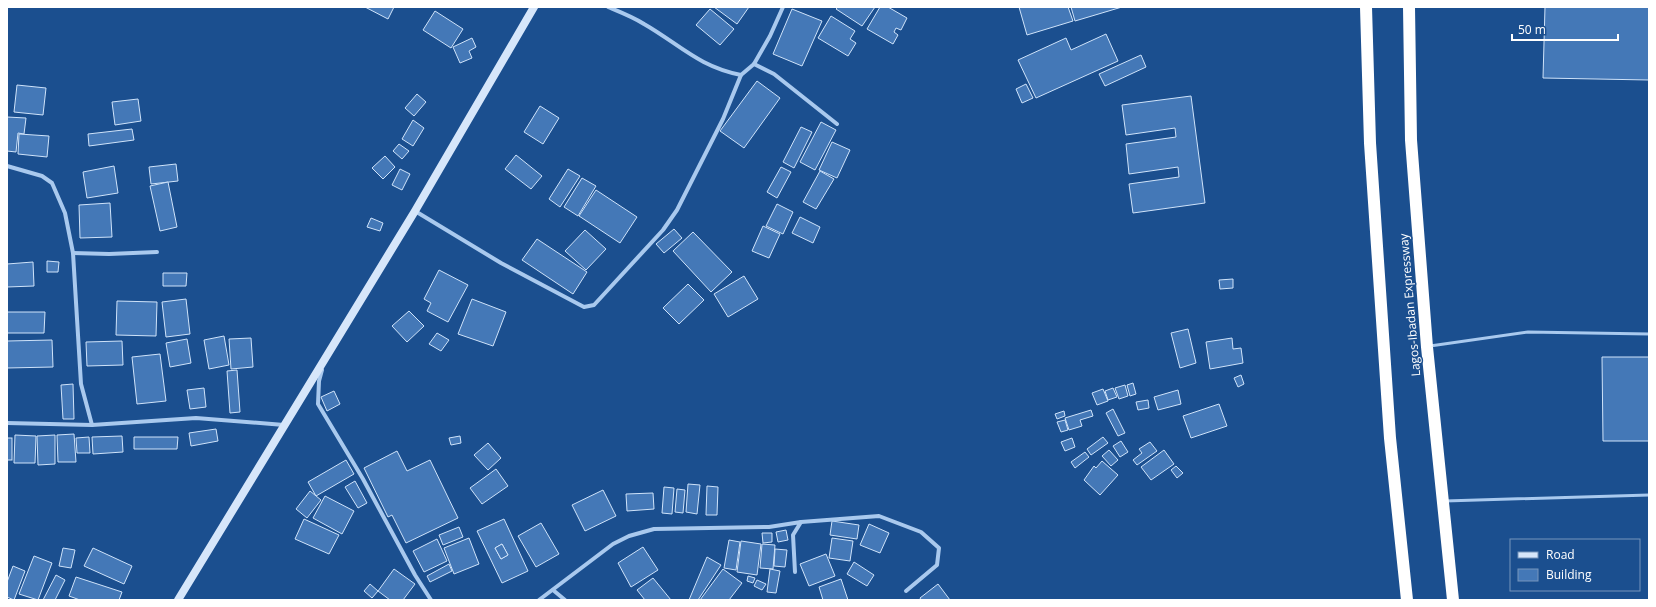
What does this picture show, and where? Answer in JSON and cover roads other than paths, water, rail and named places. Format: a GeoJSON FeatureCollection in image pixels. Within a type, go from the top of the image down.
{"type":"FeatureCollection","features":[{"type":"Feature","properties":{"kind":"highway"},"geometry":{"type":"LineString","coordinates":[[1366,7],[1370,143],[1389,422],[1407,600]]}},
{"type":"Feature","properties":{"kind":"highway","name":"Lagos-Ibadan Expressway"},"geometry":{"type":"LineString","coordinates":[[1409,7],[1411,140],[1427,347],[1453,600]]}},
{"type":"Feature","properties":{"kind":"street"},"geometry":{"type":"LineString","coordinates":[[178,600],[415,211],[534,7]]}},
{"type":"Feature","properties":{"kind":"street"},"geometry":{"type":"LineString","coordinates":[[608,7],[644,24],[693,58],[722,71],[740,75]]}},
{"type":"Feature","properties":{"kind":"street"},"geometry":{"type":"LineString","coordinates":[[415,211],[500,263],[584,307],[594,305],[663,230],[677,210],[723,119],[740,75],[754,64],[770,36],[783,7]]}},
{"type":"Feature","properties":{"kind":"street"},"geometry":{"type":"LineString","coordinates":[[754,64],[774,74],[837,124]]}},
{"type":"Feature","properties":{"kind":"street"},"geometry":{"type":"LineString","coordinates":[[7,166],[42,176],[52,183],[65,213],[73,253],[81,384],[92,425]]}},
{"type":"Feature","properties":{"kind":"street"},"geometry":{"type":"LineString","coordinates":[[73,253],[109,254],[157,252]]}},
{"type":"Feature","properties":{"kind":"street"},"geometry":{"type":"LineString","coordinates":[[324,361],[319,381],[318,404],[363,479],[415,574],[431,600]]}},
{"type":"Feature","properties":{"kind":"street"},"geometry":{"type":"LineString","coordinates":[[7,423],[92,425],[196,418],[284,425]]}},
{"type":"Feature","properties":{"kind":"street"},"geometry":{"type":"LineString","coordinates":[[539,600],[613,544],[629,536],[654,529],[769,527],[801,522],[879,516],[921,532],[939,548],[937,565],[906,591]]}},
{"type":"Feature","properties":{"kind":"street"},"geometry":{"type":"LineString","coordinates":[[795,572],[793,536],[801,522]]}},
{"type":"Feature","properties":{"kind":"street"},"geometry":{"type":"LineString","coordinates":[[552,590],[565,600]]}},
{"type":"Feature","properties":{"kind":"lane"},"geometry":{"type":"LineString","coordinates":[[1427,347],[1528,332],[1649,334]]}},
{"type":"Feature","properties":{"kind":"lane"},"geometry":{"type":"LineString","coordinates":[[1444,501],[1649,495]]}}]}
